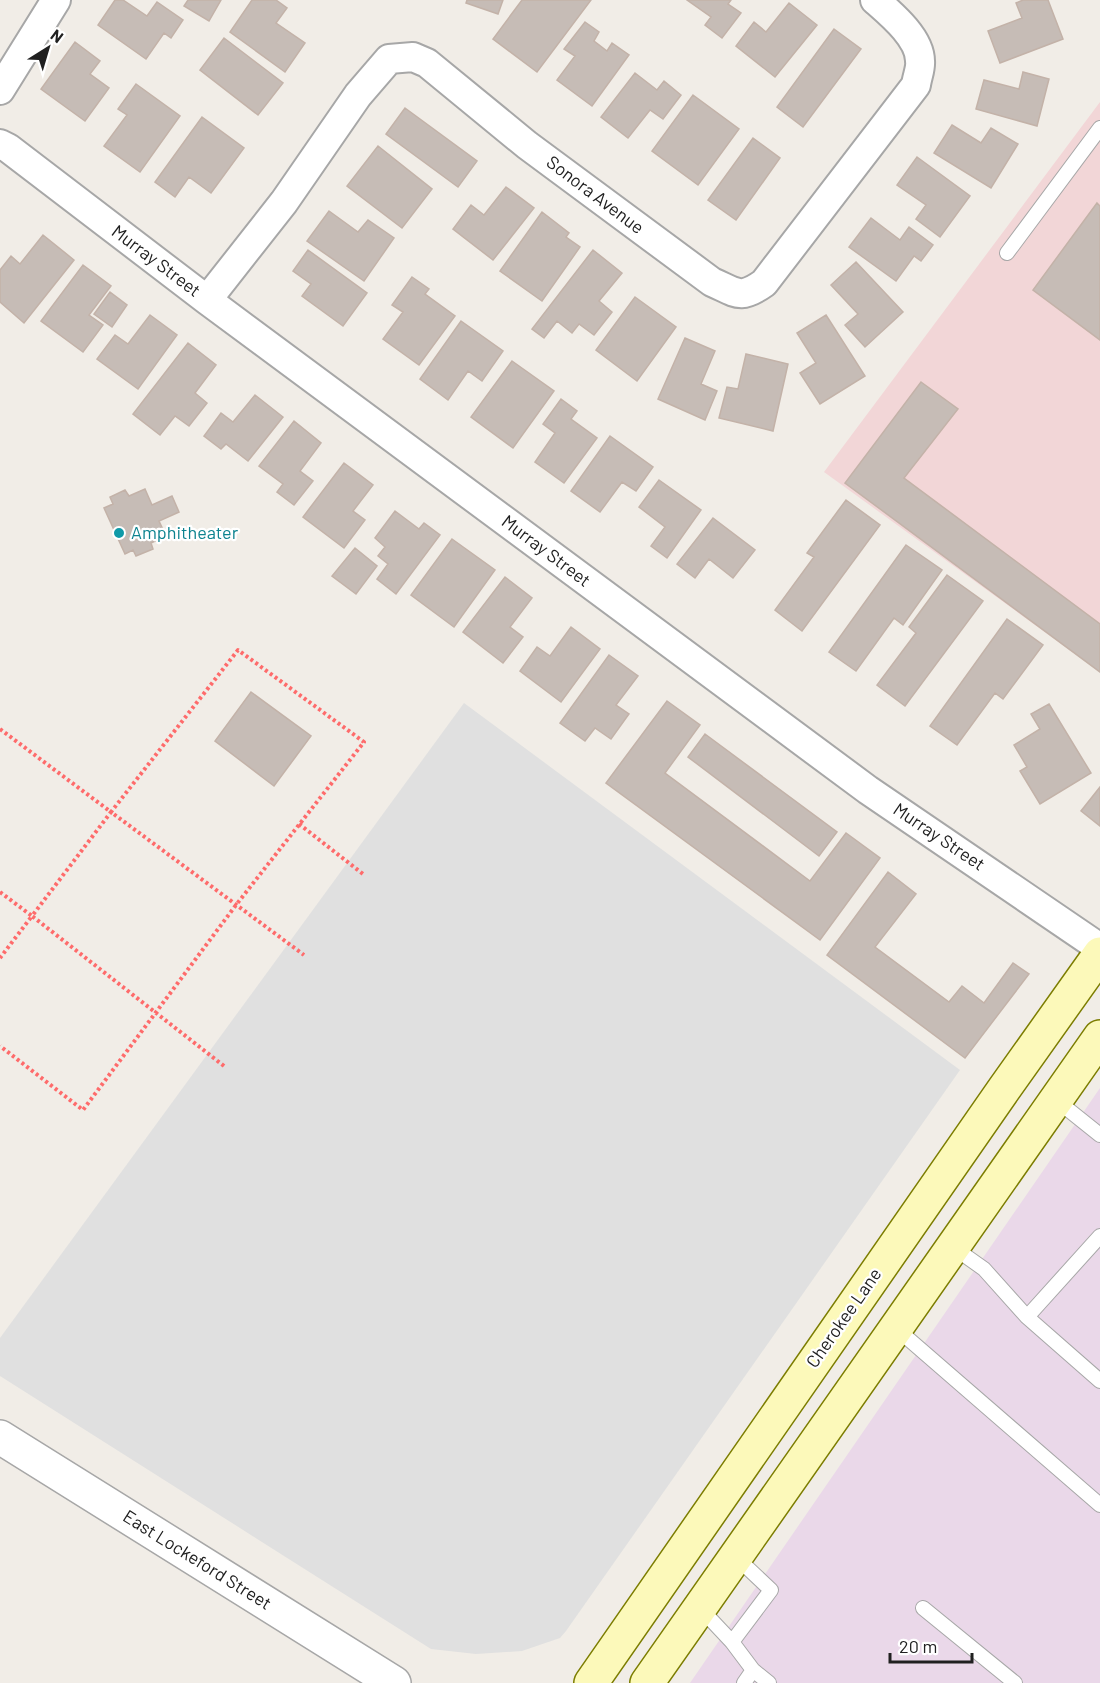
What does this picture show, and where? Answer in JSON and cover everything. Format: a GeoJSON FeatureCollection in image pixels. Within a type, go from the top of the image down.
{"type":"FeatureCollection","features":[{"type":"Feature","properties":{"kind":"main road","name":"Cherokee Lane"},"geometry":{"type":"LineString","coordinates":[[591,1683],[1100,954]]}},
{"type":"Feature","properties":{"kind":"main road"},"geometry":{"type":"LineString","coordinates":[[647,1683],[1100,1036]]}},
{"type":"Feature","properties":{"kind":"street"},"geometry":{"type":"LineString","coordinates":[[0,90],[56,0]]}},
{"type":"Feature","properties":{"kind":"street","name":"Sonora Avenue"},"geometry":{"type":"LineString","coordinates":[[207,300],[284,202],[358,95],[389,59],[413,57],[427,63],[527,145],[712,282],[740,294],[750,293],[764,283],[916,85],[920,61],[917,48],[901,23],[875,0]]}},
{"type":"Feature","properties":{"kind":"street","name":"Murray Street"},"geometry":{"type":"LineString","coordinates":[[0,144],[868,789],[1100,948]]}},
{"type":"Feature","properties":{"kind":"street","name":"East Lockeford Street"},"geometry":{"type":"LineString","coordinates":[[0,1437],[394,1683]]}},
{"type":"Feature","properties":{"kind":"lane"},"geometry":{"type":"LineString","coordinates":[[1007,253],[1100,128]]}},
{"type":"Feature","properties":{"kind":"lane"},"geometry":{"type":"LineString","coordinates":[[1055,1099],[1100,1135]]}},
{"type":"Feature","properties":{"kind":"lane"},"geometry":{"type":"LineString","coordinates":[[1027,1317],[1097,1240]]}},
{"type":"Feature","properties":{"kind":"lane"},"geometry":{"type":"LineString","coordinates":[[953,1248],[984,1269],[1027,1317],[1100,1382]]}},
{"type":"Feature","properties":{"kind":"lane"},"geometry":{"type":"LineString","coordinates":[[897,1329],[1100,1505]]}},
{"type":"Feature","properties":{"kind":"lane"},"geometry":{"type":"LineString","coordinates":[[732,1642],[771,1590],[736,1557]]}},
{"type":"Feature","properties":{"kind":"lane"},"geometry":{"type":"LineString","coordinates":[[700,1608],[732,1642],[753,1670],[769,1683]]}},
{"type":"Feature","properties":{"kind":"lane"},"geometry":{"type":"LineString","coordinates":[[923,1608],[1015,1683]]}},
{"type":"Feature","properties":{"kind":"lane"},"geometry":{"type":"LineString","coordinates":[[744,1683],[753,1670]]}},
{"type":"Feature","properties":{"kind":"path"},"geometry":{"type":"LineString","coordinates":[[0,958],[238,650],[364,742],[236,904],[83,1110],[0,1046]]}},
{"type":"Feature","properties":{"kind":"path"},"geometry":{"type":"LineString","coordinates":[[0,729],[304,955]]}},
{"type":"Feature","properties":{"kind":"path"},"geometry":{"type":"LineString","coordinates":[[299,824],[363,874]]}},
{"type":"Feature","properties":{"kind":"path"},"geometry":{"type":"LineString","coordinates":[[0,892],[224,1066]]}},
{"type":"Feature","properties":{"kind":"shaded area"},"geometry":{"type":"Polygon","coordinates":[[[1100,102],[1100,672],[824,472],[1100,102]]]}},
{"type":"Feature","properties":{"kind":"shaded area"},"geometry":{"type":"Polygon","coordinates":[[[464,703],[960,1070],[566,1631],[560,1638],[522,1651],[476,1654],[431,1649],[0,1376],[0,1338],[464,703]]]}},
{"type":"Feature","properties":{"kind":"shaded area"},"geometry":{"type":"Polygon","coordinates":[[[1100,1088],[1100,1683],[690,1683],[1100,1088]]]}},
{"type":"Feature","properties":{"kind":"building"},"geometry":{"type":"Polygon","coordinates":[[[115,0],[123,0],[147,16],[157,2],[183,20],[171,38],[164,33],[146,59],[98,25],[115,0]]]}},
{"type":"Feature","properties":{"kind":"building"},"geometry":{"type":"Polygon","coordinates":[[[188,0],[221,0],[209,21],[184,6],[188,0]]]}},
{"type":"Feature","properties":{"kind":"building"},"geometry":{"type":"Polygon","coordinates":[[[252,0],[276,0],[287,8],[276,23],[305,43],[285,72],[230,32],[252,0]]]}},
{"type":"Feature","properties":{"kind":"building"},"geometry":{"type":"Polygon","coordinates":[[[467,0],[503,0],[498,14],[466,3],[467,0]]]}},
{"type":"Feature","properties":{"kind":"building"},"geometry":{"type":"Polygon","coordinates":[[[522,0],[591,0],[537,72],[493,39],[522,0]]]}},
{"type":"Feature","properties":{"kind":"building"},"geometry":{"type":"Polygon","coordinates":[[[687,0],[731,0],[728,4],[741,13],[722,38],[705,25],[711,17],[687,0]]]}},
{"type":"Feature","properties":{"kind":"building"},"geometry":{"type":"Polygon","coordinates":[[[1023,0],[1048,0],[1063,39],[1000,63],[988,31],[1022,18],[1016,3],[1023,0]]]}},
{"type":"Feature","properties":{"kind":"building"},"geometry":{"type":"Polygon","coordinates":[[[789,3],[817,25],[775,77],[736,46],[754,22],[766,32],[789,3]]]}},
{"type":"Feature","properties":{"kind":"building"},"geometry":{"type":"Polygon","coordinates":[[[585,22],[599,32],[594,41],[607,51],[612,43],[629,55],[592,106],[557,80],[575,56],[564,49],[585,22]]]}},
{"type":"Feature","properties":{"kind":"building"},"geometry":{"type":"Polygon","coordinates":[[[834,29],[861,49],[803,127],[777,107],[834,29]]]}},
{"type":"Feature","properties":{"kind":"building"},"geometry":{"type":"Polygon","coordinates":[[[224,38],[283,83],[258,115],[200,70],[224,38]]]}},
{"type":"Feature","properties":{"kind":"building"},"geometry":{"type":"Polygon","coordinates":[[[75,42],[100,61],[90,74],[109,88],[85,121],[41,89],[75,42]]]}},
{"type":"Feature","properties":{"kind":"building"},"geometry":{"type":"Polygon","coordinates":[[[1023,72],[1049,79],[1037,126],[976,109],[984,80],[1019,89],[1023,72]]]}},
{"type":"Feature","properties":{"kind":"building"},"geometry":{"type":"Polygon","coordinates":[[[635,73],[657,90],[664,81],[681,95],[663,119],[650,110],[628,138],[601,117],[635,73]]]}},
{"type":"Feature","properties":{"kind":"building"},"geometry":{"type":"Polygon","coordinates":[[[136,84],[180,116],[140,172],[104,146],[127,115],[118,109],[136,84]]]}},
{"type":"Feature","properties":{"kind":"building"},"geometry":{"type":"Polygon","coordinates":[[[693,95],[739,129],[698,185],[652,151],[693,95]]]}},
{"type":"Feature","properties":{"kind":"building"},"geometry":{"type":"Polygon","coordinates":[[[405,108],[477,161],[458,187],[386,134],[405,108]]]}},
{"type":"Feature","properties":{"kind":"building"},"geometry":{"type":"Polygon","coordinates":[[[202,117],[244,148],[211,193],[189,177],[175,197],[155,182],[202,117]]]}},
{"type":"Feature","properties":{"kind":"building"},"geometry":{"type":"Polygon","coordinates":[[[952,125],[981,143],[991,128],[1018,144],[991,188],[934,153],[952,125]]]}},
{"type":"Feature","properties":{"kind":"building"},"geometry":{"type":"Polygon","coordinates":[[[753,138],[780,158],[736,220],[708,200],[753,138]]]}},
{"type":"Feature","properties":{"kind":"building"},"geometry":{"type":"Polygon","coordinates":[[[378,146],[432,189],[402,228],[347,186],[378,146]]]}},
{"type":"Feature","properties":{"kind":"building"},"geometry":{"type":"Polygon","coordinates":[[[917,157],[970,196],[940,237],[916,219],[926,205],[897,185],[917,157]]]}},
{"type":"Feature","properties":{"kind":"building"},"geometry":{"type":"Polygon","coordinates":[[[506,187],[534,208],[493,260],[453,229],[471,205],[484,215],[506,187]]]}},
{"type":"Feature","properties":{"kind":"building"},"geometry":{"type":"Polygon","coordinates":[[[1097,203],[1100,206],[1100,340],[1033,290],[1097,203]]]}},
{"type":"Feature","properties":{"kind":"building"},"geometry":{"type":"Polygon","coordinates":[[[329,211],[358,232],[368,220],[394,238],[364,281],[307,241],[329,211]]]}},
{"type":"Feature","properties":{"kind":"building"},"geometry":{"type":"Polygon","coordinates":[[[542,212],[569,233],[566,237],[580,247],[542,301],[500,271],[542,212]]]}},
{"type":"Feature","properties":{"kind":"building"},"geometry":{"type":"Polygon","coordinates":[[[871,218],[900,240],[909,227],[933,245],[921,261],[914,256],[896,281],[849,247],[871,218]]]}},
{"type":"Feature","properties":{"kind":"building"},"geometry":{"type":"Polygon","coordinates":[[[43,235],[74,260],[24,323],[0,302],[0,270],[11,256],[20,264],[43,235]]]}},
{"type":"Feature","properties":{"kind":"building"},"geometry":{"type":"Polygon","coordinates":[[[308,250],[367,293],[343,326],[302,296],[311,284],[293,271],[308,250]]]}},
{"type":"Feature","properties":{"kind":"building"},"geometry":{"type":"Polygon","coordinates":[[[593,250],[622,273],[599,301],[612,312],[594,335],[579,324],[572,333],[557,321],[544,338],[532,329],[593,250]]]}},
{"type":"Feature","properties":{"kind":"building"},"geometry":{"type":"Polygon","coordinates":[[[856,262],[903,312],[865,347],[845,325],[858,314],[831,285],[856,262]]]}},
{"type":"Feature","properties":{"kind":"building"},"geometry":{"type":"Polygon","coordinates":[[[83,265],[111,286],[89,315],[103,325],[83,352],[41,321],[83,265]]]}},
{"type":"Feature","properties":{"kind":"building"},"geometry":{"type":"Polygon","coordinates":[[[412,277],[429,289],[425,294],[455,316],[419,365],[383,339],[403,312],[392,305],[412,277]]]}},
{"type":"Feature","properties":{"kind":"building"},"geometry":{"type":"Polygon","coordinates":[[[110,292],[127,305],[112,327],[94,314],[110,292]]]}},
{"type":"Feature","properties":{"kind":"building"},"geometry":{"type":"Polygon","coordinates":[[[635,297],[676,327],[637,381],[596,350],[635,297]]]}},
{"type":"Feature","properties":{"kind":"building"},"geometry":{"type":"Polygon","coordinates":[[[150,315],[177,335],[138,389],[97,359],[115,335],[128,344],[150,315]]]}},
{"type":"Feature","properties":{"kind":"building"},"geometry":{"type":"Polygon","coordinates":[[[826,315],[865,376],[820,404],[800,373],[816,363],[797,333],[826,315]]]}},
{"type":"Feature","properties":{"kind":"building"},"geometry":{"type":"Polygon","coordinates":[[[461,321],[503,351],[482,381],[468,371],[448,400],[420,379],[461,321]]]}},
{"type":"Feature","properties":{"kind":"building"},"geometry":{"type":"Polygon","coordinates":[[[685,338],[715,351],[701,384],[717,391],[705,420],[658,399],[685,338]]]}},
{"type":"Feature","properties":{"kind":"building"},"geometry":{"type":"Polygon","coordinates":[[[188,343],[216,365],[195,393],[207,403],[189,426],[175,416],[160,435],[133,414],[188,343]]]}},
{"type":"Feature","properties":{"kind":"building"},"geometry":{"type":"Polygon","coordinates":[[[746,354],[788,364],[773,431],[719,418],[727,387],[738,389],[746,354]]]}},
{"type":"Feature","properties":{"kind":"building"},"geometry":{"type":"Polygon","coordinates":[[[512,361],[554,391],[513,448],[471,417],[512,361]]]}},
{"type":"Feature","properties":{"kind":"building"},"geometry":{"type":"Polygon","coordinates":[[[921,382],[958,409],[904,478],[1100,624],[1100,672],[845,483],[921,382]]]}},
{"type":"Feature","properties":{"kind":"building"},"geometry":{"type":"Polygon","coordinates":[[[255,395],[283,417],[248,461],[226,444],[221,449],[204,436],[221,413],[233,422],[255,395]]]}},
{"type":"Feature","properties":{"kind":"building"},"geometry":{"type":"Polygon","coordinates":[[[561,399],[577,411],[571,419],[597,438],[564,483],[535,462],[555,433],[543,424],[561,399]]]}},
{"type":"Feature","properties":{"kind":"building"},"geometry":{"type":"Polygon","coordinates":[[[294,421],[321,443],[300,471],[313,481],[294,505],[277,492],[283,484],[259,466],[294,421]]]}},
{"type":"Feature","properties":{"kind":"building"},"geometry":{"type":"Polygon","coordinates":[[[610,436],[653,467],[636,491],[622,482],[600,512],[571,491],[610,436]]]}},
{"type":"Feature","properties":{"kind":"building"},"geometry":{"type":"Polygon","coordinates":[[[344,463],[373,485],[353,511],[365,520],[344,548],[303,517],[344,463]]]}},
{"type":"Feature","properties":{"kind":"building"},"geometry":{"type":"Polygon","coordinates":[[[659,480],[701,510],[667,558],[651,546],[665,527],[639,507],[659,480]]]}},
{"type":"Feature","properties":{"kind":"building"},"geometry":{"type":"Polygon","coordinates":[[[145,489],[152,505],[172,496],[179,512],[159,521],[166,536],[151,543],[153,549],[136,556],[133,550],[125,554],[104,508],[113,504],[110,497],[125,490],[129,496],[145,489]]]}},
{"type":"Feature","properties":{"kind":"building"},"geometry":{"type":"Polygon","coordinates":[[[846,500],[880,525],[802,631],[775,610],[814,557],[807,553],[846,500]]]}},
{"type":"Feature","properties":{"kind":"building"},"geometry":{"type":"Polygon","coordinates":[[[395,511],[419,529],[424,523],[440,535],[396,594],[377,579],[388,564],[378,556],[385,547],[375,538],[395,511]]]}},
{"type":"Feature","properties":{"kind":"building"},"geometry":{"type":"Polygon","coordinates":[[[713,518],[755,550],[733,578],[709,559],[695,578],[677,564],[713,518]]]}},
{"type":"Feature","properties":{"kind":"building"},"geometry":{"type":"Polygon","coordinates":[[[452,539],[495,570],[454,627],[411,595],[452,539]]]}},
{"type":"Feature","properties":{"kind":"building"},"geometry":{"type":"Polygon","coordinates":[[[906,545],[942,570],[903,625],[894,618],[856,671],[829,652],[906,545]]]}},
{"type":"Feature","properties":{"kind":"building"},"geometry":{"type":"Polygon","coordinates":[[[355,548],[377,566],[356,594],[332,576],[355,548]]]}},
{"type":"Feature","properties":{"kind":"building"},"geometry":{"type":"Polygon","coordinates":[[[947,575],[983,601],[905,706],[877,685],[916,633],[909,627],[947,575]]]}},
{"type":"Feature","properties":{"kind":"building"},"geometry":{"type":"Polygon","coordinates":[[[505,577],[532,598],[510,627],[523,637],[503,663],[463,632],[505,577]]]}},
{"type":"Feature","properties":{"kind":"building"},"geometry":{"type":"Polygon","coordinates":[[[1007,619],[1043,645],[1003,699],[995,693],[957,745],[930,726],[1007,619]]]}},
{"type":"Feature","properties":{"kind":"building"},"geometry":{"type":"Polygon","coordinates":[[[571,627],[600,649],[561,702],[520,671],[537,647],[550,656],[571,627]]]}},
{"type":"Feature","properties":{"kind":"building"},"geometry":{"type":"Polygon","coordinates":[[[609,655],[638,676],[616,705],[629,714],[611,739],[595,728],[585,741],[560,723],[609,655]]]}},
{"type":"Feature","properties":{"kind":"building"},"geometry":{"type":"Polygon","coordinates":[[[251,692],[311,736],[274,786],[215,741],[251,692]]]}},
{"type":"Feature","properties":{"kind":"building"},"geometry":{"type":"Polygon","coordinates":[[[667,701],[700,725],[665,773],[810,881],[846,833],[880,858],[820,940],[606,783],[667,701]]]}},
{"type":"Feature","properties":{"kind":"building"},"geometry":{"type":"Polygon","coordinates":[[[1049,704],[1091,773],[1040,804],[1020,771],[1027,767],[1014,745],[1040,729],[1031,714],[1049,704]]]}},
{"type":"Feature","properties":{"kind":"building"},"geometry":{"type":"Polygon","coordinates":[[[705,734],[837,832],[819,856],[688,757],[705,734]]]}},
{"type":"Feature","properties":{"kind":"building"},"geometry":{"type":"Polygon","coordinates":[[[1100,787],[1100,826],[1081,811],[1100,787]]]}},
{"type":"Feature","properties":{"kind":"building"},"geometry":{"type":"Polygon","coordinates":[[[888,872],[916,894],[875,947],[949,1002],[962,986],[984,1003],[1013,963],[1029,974],[965,1058],[827,955],[888,872]]]}},
{"type":"Feature","properties":{"kind":"place","name":"Amphitheater"},"geometry":{"type":"Point","coordinates":[119,533]}}]}
